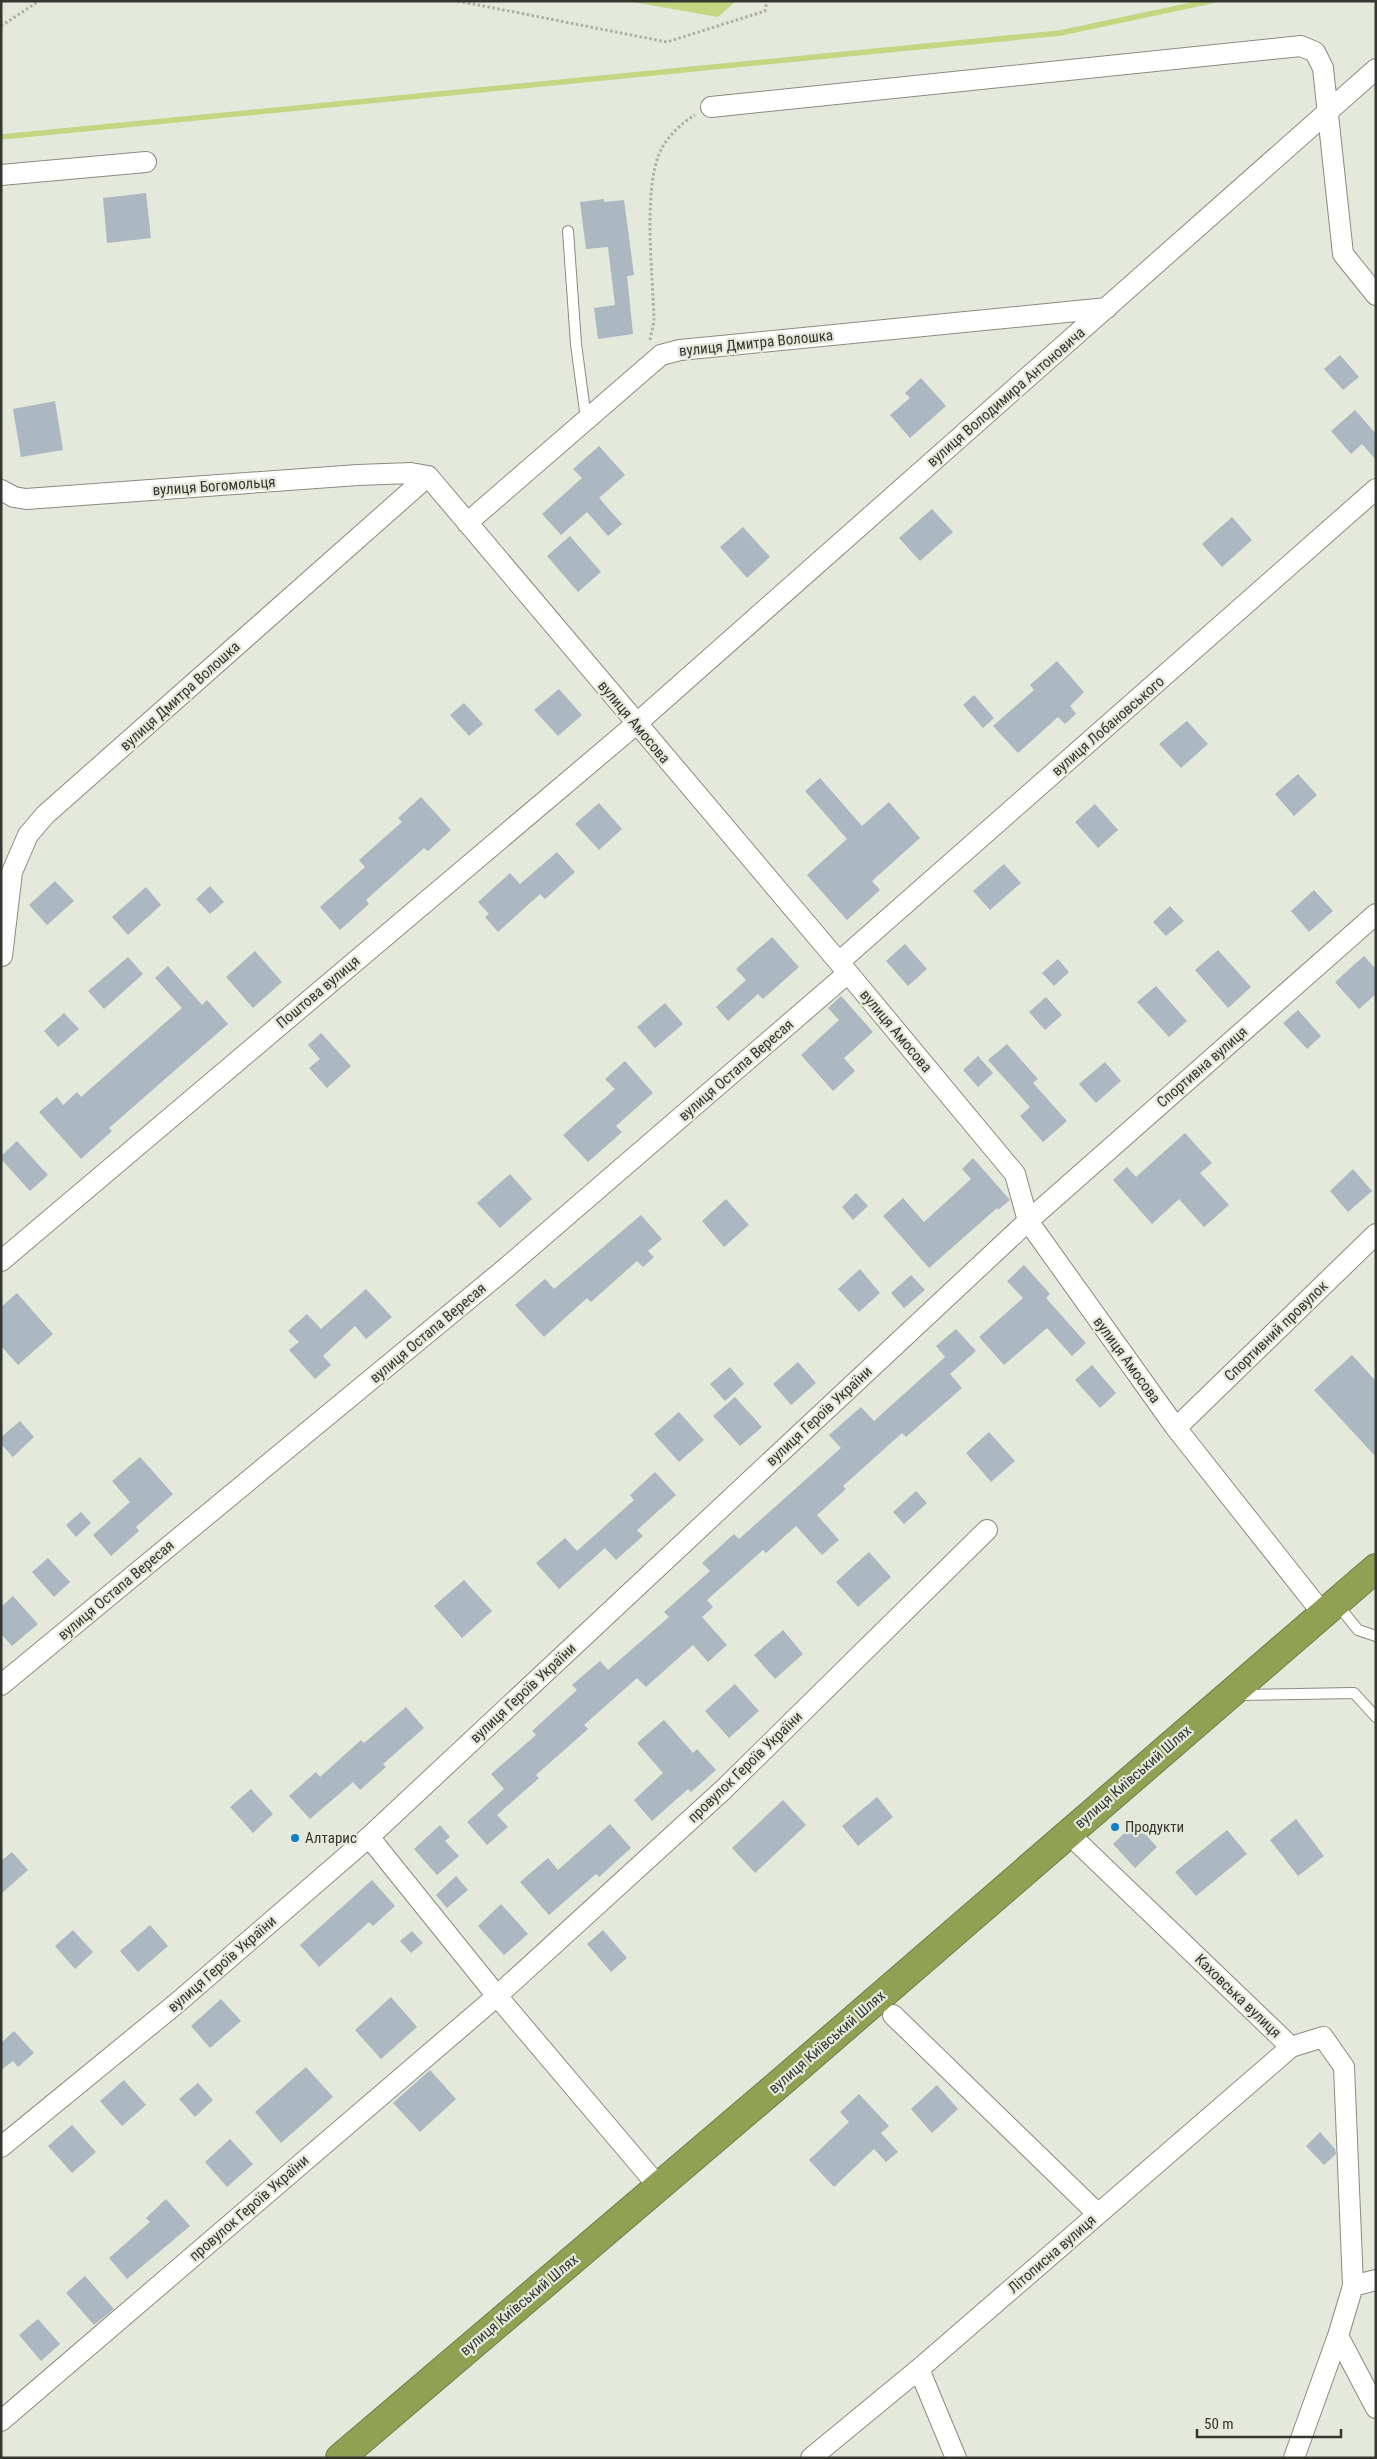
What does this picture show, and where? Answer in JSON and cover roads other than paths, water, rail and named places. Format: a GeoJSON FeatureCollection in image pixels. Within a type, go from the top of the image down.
{"type":"FeatureCollection","features":[{"type":"Feature","properties":{"kind":"highway","name":"вулиця Київський Шлях"},"geometry":{"type":"LineString","coordinates":[[340,2458],[1069,1834],[1376,1568]]}},
{"type":"Feature","properties":{"kind":"street"},"geometry":{"type":"LineString","coordinates":[[711,107],[1301,46],[1315,52],[1322,68],[1343,254],[1376,295]]}},
{"type":"Feature","properties":{"kind":"street","name":"вулиця Володимира Антоновича"},"geometry":{"type":"LineString","coordinates":[[636,724],[1376,69]]}},
{"type":"Feature","properties":{"kind":"street"},"geometry":{"type":"LineString","coordinates":[[1,175],[146,162]]}},
{"type":"Feature","properties":{"kind":"street","name":"вулиця Дмитра Волошка"},"geometry":{"type":"LineString","coordinates":[[467,524],[661,355],[680,350],[1107,308]]}},
{"type":"Feature","properties":{"kind":"street","name":"вулиця Богомольця"},"geometry":{"type":"LineString","coordinates":[[1,490],[14,497],[26,499],[358,475],[410,473],[428,476]]}},
{"type":"Feature","properties":{"kind":"street","name":"вулиця Дмитра Волошка"},"geometry":{"type":"LineString","coordinates":[[2,956],[12,872],[28,834],[53,808],[428,476]]}},
{"type":"Feature","properties":{"kind":"street","name":"вулиця Амосова"},"geometry":{"type":"LineString","coordinates":[[428,476],[844,968],[1015,1174],[1028,1220],[1176,1428],[1324,1614]]}},
{"type":"Feature","properties":{"kind":"street","name":"вулиця Лобановського"},"geometry":{"type":"LineString","coordinates":[[844,968],[1376,489]]}},
{"type":"Feature","properties":{"kind":"street","name":"Поштова вулиця"},"geometry":{"type":"LineString","coordinates":[[1,1261],[636,724]]}},
{"type":"Feature","properties":{"kind":"street","name":"Спортивна вулиця"},"geometry":{"type":"LineString","coordinates":[[1028,1220],[1376,914]]}},
{"type":"Feature","properties":{"kind":"street","name":"вулиця Остапа Вересая"},"geometry":{"type":"LineString","coordinates":[[1,1685],[506,1268],[844,968]]}},
{"type":"Feature","properties":{"kind":"street","name":"вулиця Героїв України"},"geometry":{"type":"LineString","coordinates":[[1,2147],[178,2004],[369,1837],[1028,1220]]}},
{"type":"Feature","properties":{"kind":"street","name":"Спортивний провулок"},"geometry":{"type":"LineString","coordinates":[[1176,1428],[1376,1234]]}},
{"type":"Feature","properties":{"kind":"street","name":"провулок Героїв України"},"geometry":{"type":"LineString","coordinates":[[1,2421],[497,1996],[723,1790],[987,1530]]}},
{"type":"Feature","properties":{"kind":"street","name":"Каховська вулиця"},"geometry":{"type":"LineString","coordinates":[[1069,1834],[1291,2047],[1323,2037],[1344,2067],[1352,2286],[1338,2336],[1294,2458]]}},
{"type":"Feature","properties":{"kind":"street"},"geometry":{"type":"LineString","coordinates":[[369,1837],[497,1996],[658,2186]]}},
{"type":"Feature","properties":{"kind":"street"},"geometry":{"type":"LineString","coordinates":[[894,2015],[1098,2214]]}},
{"type":"Feature","properties":{"kind":"street","name":"Літописна вулиця"},"geometry":{"type":"LineString","coordinates":[[811,2458],[919,2369],[1291,2047]]}},
{"type":"Feature","properties":{"kind":"street"},"geometry":{"type":"LineString","coordinates":[[1352,2286],[1376,2280]]}},
{"type":"Feature","properties":{"kind":"street"},"geometry":{"type":"LineString","coordinates":[[1338,2336],[1376,2408]]}},
{"type":"Feature","properties":{"kind":"street"},"geometry":{"type":"LineString","coordinates":[[919,2369],[956,2458]]}},
{"type":"Feature","properties":{"kind":"lane"},"geometry":{"type":"LineString","coordinates":[[568,231],[576,344],[586,419]]}},
{"type":"Feature","properties":{"kind":"lane"},"geometry":{"type":"LineString","coordinates":[[1324,1614],[1376,1636]]}},
{"type":"Feature","properties":{"kind":"lane"},"geometry":{"type":"LineString","coordinates":[[1228,1695],[1354,1693],[1376,1718]]}},
{"type":"Feature","properties":{"kind":"waterway"},"geometry":{"type":"LineString","coordinates":[[1,137],[1060,33],[1211,1]]}},
{"type":"Feature","properties":{"kind":"place","name":"Продукти"},"geometry":{"type":"Point","coordinates":[1115,1827]}},
{"type":"Feature","properties":{"kind":"place","name":"Алтарис"},"geometry":{"type":"Point","coordinates":[295,1838]}}]}
